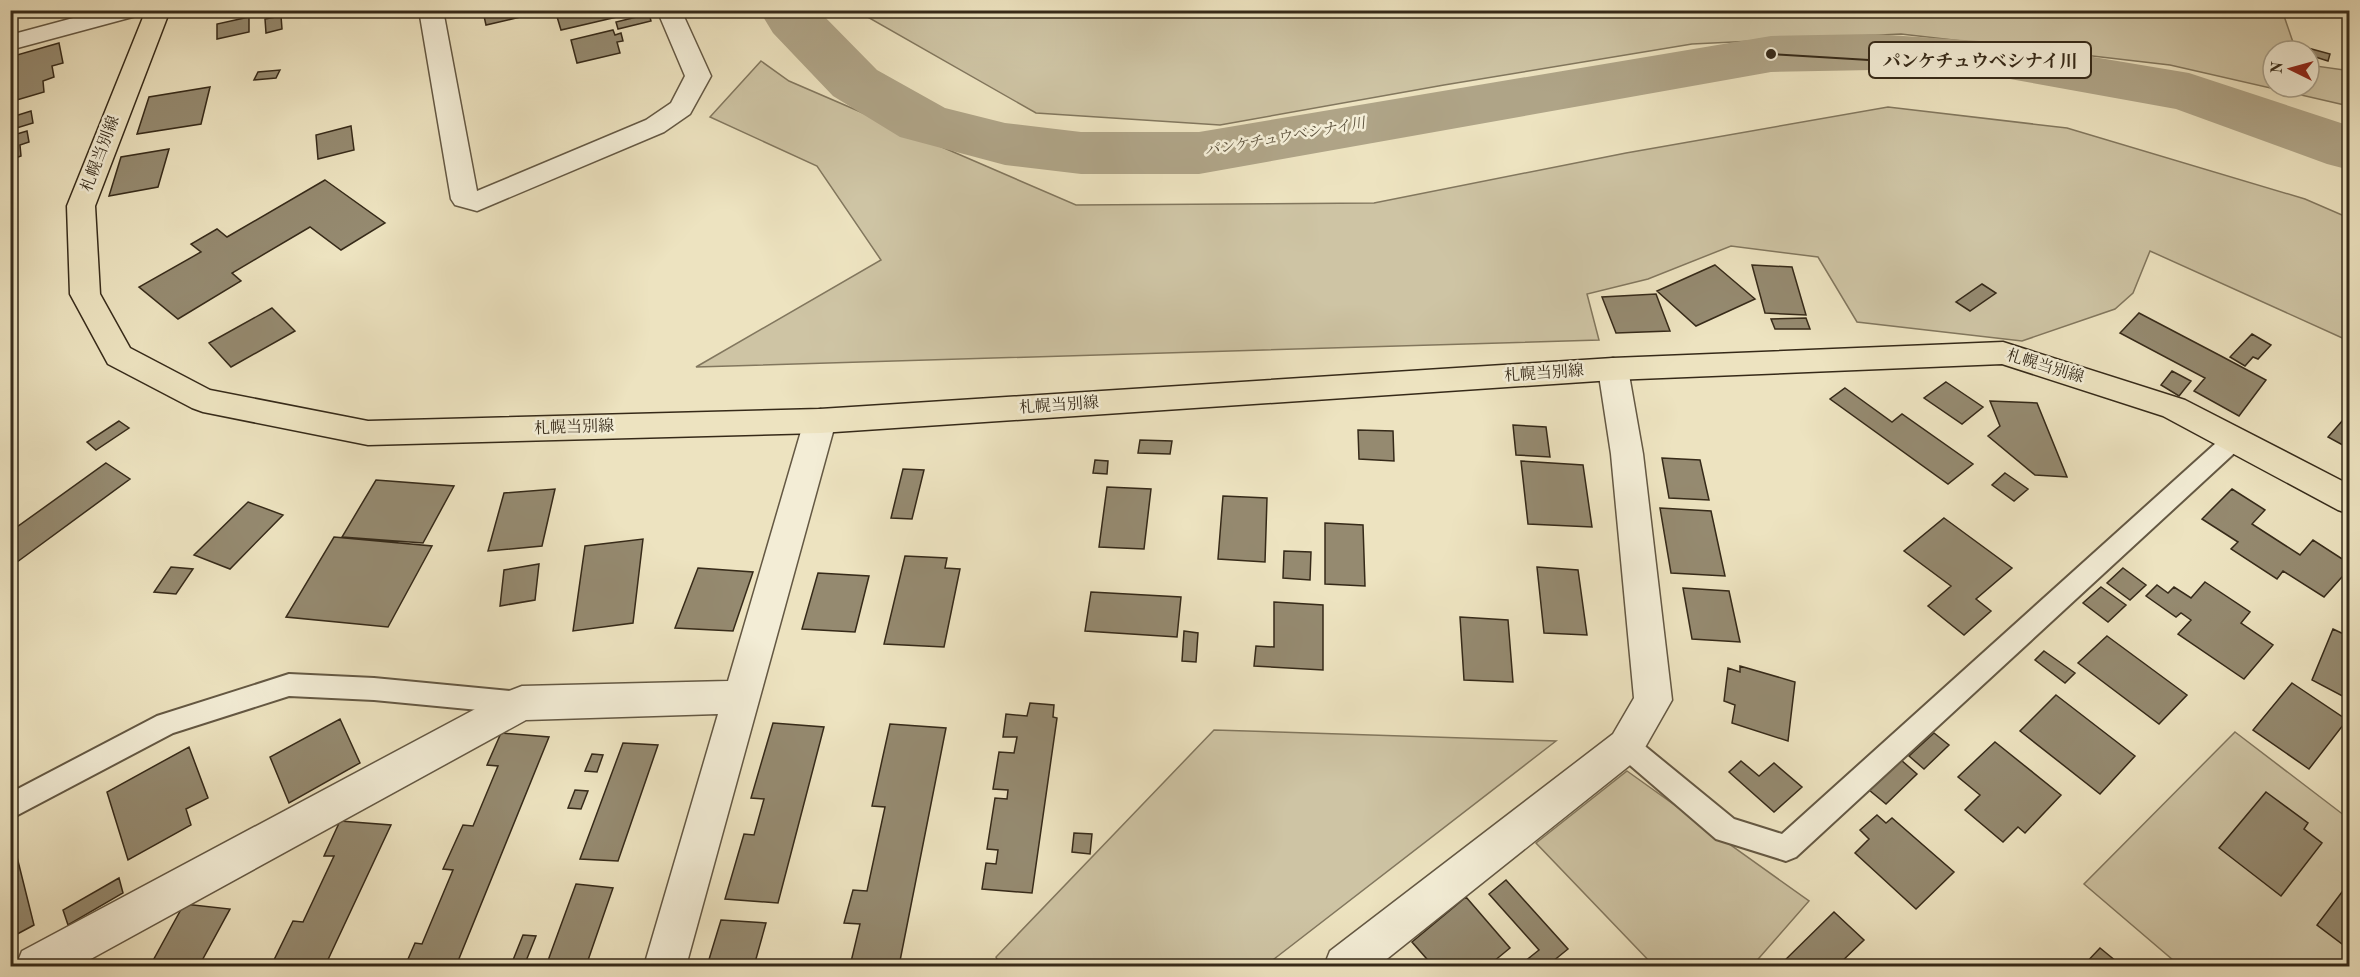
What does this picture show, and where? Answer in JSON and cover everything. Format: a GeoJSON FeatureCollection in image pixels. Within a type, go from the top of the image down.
{"type":"FeatureCollection","features":[{"type":"Feature","properties":{"kind":"main road","name":"札幌当別線"},"geometry":{"type":"LineString","coordinates":[[158,10],[81,206],[85,294],[119,356],[203,400],[368,433],[820,421],[1613,369],[2003,353],[2174,408],[2349,501]]}},
{"type":"Feature","properties":{"kind":"street"},"geometry":{"type":"LineString","coordinates":[[10,44],[132,10]]}},
{"type":"Feature","properties":{"kind":"street"},"geometry":{"type":"LineString","coordinates":[[431,10],[465,199],[477,202],[655,126],[681,108],[698,75],[669,10]]}},
{"type":"Feature","properties":{"kind":"street"},"geometry":{"type":"LineString","coordinates":[[1345,966],[1626,746],[1653,700],[1627,454],[1613,369]]}},
{"type":"Feature","properties":{"kind":"street"},"geometry":{"type":"LineString","coordinates":[[664,966],[820,421]]}},
{"type":"Feature","properties":{"kind":"street"},"geometry":{"type":"LineString","coordinates":[[37,966],[522,703],[742,697]]}},
{"type":"Feature","properties":{"kind":"lane"},"geometry":{"type":"LineString","coordinates":[[1626,746],[1726,830],[1786,848],[2234,440]]}},
{"type":"Feature","properties":{"kind":"lane"},"geometry":{"type":"LineString","coordinates":[[10,807],[166,724],[289,685],[374,688],[522,703]]}},
{"type":"Feature","properties":{"kind":"shaded area"},"geometry":{"type":"Polygon","coordinates":[[[857,11],[2255,11],[2283,13],[2292,39],[2261,39],[2261,86],[2170,65],[1901,34],[1692,44],[1220,125],[1036,113],[857,11]]]}},
{"type":"Feature","properties":{"kind":"shaded area"},"geometry":{"type":"Polygon","coordinates":[[[761,61],[789,81],[1076,205],[1374,203],[1626,153],[1888,107],[2067,128],[2305,199],[2349,218],[2349,341],[2150,251],[2133,293],[2115,309],[2022,341],[1857,322],[1818,257],[1731,246],[1648,279],[1587,294],[1599,340],[696,367],[881,260],[817,166],[710,117],[761,61]]]}},
{"type":"Feature","properties":{"kind":"shaded area"},"geometry":{"type":"Polygon","coordinates":[[[2349,65],[2349,106],[2318,99],[2321,99],[2321,67],[2344,70],[2349,65]]]}},
{"type":"Feature","properties":{"kind":"shaded area"},"geometry":{"type":"Polygon","coordinates":[[[1214,730],[1556,741],[1265,966],[1001,966],[996,957],[1214,730]]]}},
{"type":"Feature","properties":{"kind":"shaded area"},"geometry":{"type":"Polygon","coordinates":[[[2235,732],[2349,819],[2349,966],[2180,966],[2084,884],[2235,732]]]}},
{"type":"Feature","properties":{"kind":"shaded area"},"geometry":{"type":"Polygon","coordinates":[[[1627,771],[1809,901],[1752,966],[1654,966],[1536,843],[1627,771]]]}},
{"type":"Feature","properties":{"kind":"building"},"geometry":{"type":"Polygon","coordinates":[[[476,10],[528,10],[529,15],[486,25],[484,16],[477,17],[476,10]]]}},
{"type":"Feature","properties":{"kind":"building"},"geometry":{"type":"Polygon","coordinates":[[[555,10],[629,10],[630,14],[561,30],[555,10]]]}},
{"type":"Feature","properties":{"kind":"building"},"geometry":{"type":"Polygon","coordinates":[[[649,14],[651,21],[618,29],[616,22],[649,14]]]}},
{"type":"Feature","properties":{"kind":"building"},"geometry":{"type":"Polygon","coordinates":[[[281,16],[282,29],[266,33],[265,19],[281,16]]]}},
{"type":"Feature","properties":{"kind":"building"},"geometry":{"type":"Polygon","coordinates":[[[249,17],[249,32],[217,39],[217,24],[249,17]]]}},
{"type":"Feature","properties":{"kind":"building"},"geometry":{"type":"Polygon","coordinates":[[[613,30],[615,35],[621,33],[623,41],[617,42],[620,53],[577,63],[571,40],[613,30]]]}},
{"type":"Feature","properties":{"kind":"building"},"geometry":{"type":"Polygon","coordinates":[[[59,43],[63,63],[52,66],[54,77],[43,81],[44,92],[10,102],[10,57],[59,43]]]}},
{"type":"Feature","properties":{"kind":"building"},"geometry":{"type":"Polygon","coordinates":[[[2321,52],[2330,54],[2328,61],[2321,59],[2321,52]]]}},
{"type":"Feature","properties":{"kind":"building"},"geometry":{"type":"Polygon","coordinates":[[[280,70],[276,78],[254,80],[258,72],[280,70]]]}},
{"type":"Feature","properties":{"kind":"building"},"geometry":{"type":"Polygon","coordinates":[[[210,87],[201,124],[137,134],[149,97],[210,87]]]}},
{"type":"Feature","properties":{"kind":"building"},"geometry":{"type":"Polygon","coordinates":[[[14,106],[15,116],[31,111],[33,123],[10,130],[10,107],[14,106]]]}},
{"type":"Feature","properties":{"kind":"building"},"geometry":{"type":"Polygon","coordinates":[[[351,126],[354,150],[318,159],[316,135],[351,126]]]}},
{"type":"Feature","properties":{"kind":"building"},"geometry":{"type":"Polygon","coordinates":[[[27,131],[29,142],[20,145],[21,156],[10,160],[10,136],[27,131]]]}},
{"type":"Feature","properties":{"kind":"building"},"geometry":{"type":"Polygon","coordinates":[[[169,149],[158,187],[109,196],[121,157],[169,149]]]}},
{"type":"Feature","properties":{"kind":"building"},"geometry":{"type":"Polygon","coordinates":[[[325,180],[385,223],[341,250],[310,227],[232,273],[241,281],[178,319],[139,287],[201,252],[191,244],[217,229],[227,237],[325,180]]]}},
{"type":"Feature","properties":{"kind":"building"},"geometry":{"type":"Polygon","coordinates":[[[1715,265],[1755,299],[1696,326],[1657,291],[1715,265]]]}},
{"type":"Feature","properties":{"kind":"building"},"geometry":{"type":"Polygon","coordinates":[[[1752,265],[1792,267],[1806,315],[1765,313],[1752,265]]]}},
{"type":"Feature","properties":{"kind":"building"},"geometry":{"type":"Polygon","coordinates":[[[1982,284],[1996,293],[1970,311],[1956,302],[1982,284]]]}},
{"type":"Feature","properties":{"kind":"building"},"geometry":{"type":"Polygon","coordinates":[[[1656,294],[1670,331],[1616,333],[1602,297],[1656,294]]]}},
{"type":"Feature","properties":{"kind":"building"},"geometry":{"type":"Polygon","coordinates":[[[272,308],[295,331],[231,367],[209,343],[272,308]]]}},
{"type":"Feature","properties":{"kind":"building"},"geometry":{"type":"Polygon","coordinates":[[[2139,313],[2266,380],[2239,416],[2194,391],[2205,378],[2120,333],[2139,313]]]}},
{"type":"Feature","properties":{"kind":"building"},"geometry":{"type":"Polygon","coordinates":[[[1806,318],[1810,329],[1775,329],[1771,319],[1806,318]]]}},
{"type":"Feature","properties":{"kind":"building"},"geometry":{"type":"Polygon","coordinates":[[[2252,334],[2271,345],[2258,359],[2253,357],[2245,366],[2230,357],[2252,334]]]}},
{"type":"Feature","properties":{"kind":"building"},"geometry":{"type":"Polygon","coordinates":[[[2172,371],[2191,381],[2179,396],[2161,385],[2172,371]]]}},
{"type":"Feature","properties":{"kind":"building"},"geometry":{"type":"Polygon","coordinates":[[[1946,382],[1983,407],[1962,424],[1924,398],[1946,382]]]}},
{"type":"Feature","properties":{"kind":"building"},"geometry":{"type":"Polygon","coordinates":[[[1845,388],[1892,422],[1902,414],[1973,464],[1948,484],[1830,399],[1845,388]]]}},
{"type":"Feature","properties":{"kind":"building"},"geometry":{"type":"Polygon","coordinates":[[[1990,401],[2037,403],[2067,477],[2035,475],[1988,436],[2000,426],[1990,401]]]}},
{"type":"Feature","properties":{"kind":"building"},"geometry":{"type":"Polygon","coordinates":[[[2350,412],[2350,449],[2328,437],[2350,412]]]}},
{"type":"Feature","properties":{"kind":"building"},"geometry":{"type":"Polygon","coordinates":[[[119,421],[129,428],[96,450],[87,442],[119,421]]]}},
{"type":"Feature","properties":{"kind":"building"},"geometry":{"type":"Polygon","coordinates":[[[1513,425],[1546,427],[1550,457],[1516,455],[1513,425]]]}},
{"type":"Feature","properties":{"kind":"building"},"geometry":{"type":"Polygon","coordinates":[[[1358,430],[1393,431],[1394,461],[1359,459],[1358,430]]]}},
{"type":"Feature","properties":{"kind":"building"},"geometry":{"type":"Polygon","coordinates":[[[1140,440],[1172,441],[1170,454],[1138,453],[1140,440]]]}},
{"type":"Feature","properties":{"kind":"building"},"geometry":{"type":"Polygon","coordinates":[[[1662,458],[1700,460],[1709,500],[1669,498],[1662,458]]]}},
{"type":"Feature","properties":{"kind":"building"},"geometry":{"type":"Polygon","coordinates":[[[1095,460],[1108,461],[1107,474],[1093,473],[1095,460]]]}},
{"type":"Feature","properties":{"kind":"building"},"geometry":{"type":"Polygon","coordinates":[[[1521,461],[1583,465],[1592,527],[1528,524],[1521,461]]]}},
{"type":"Feature","properties":{"kind":"building"},"geometry":{"type":"Polygon","coordinates":[[[106,463],[130,479],[13,565],[10,564],[10,532],[106,463]]]}},
{"type":"Feature","properties":{"kind":"building"},"geometry":{"type":"Polygon","coordinates":[[[903,469],[924,470],[912,519],[891,518],[903,469]]]}},
{"type":"Feature","properties":{"kind":"building"},"geometry":{"type":"Polygon","coordinates":[[[2005,473],[2028,489],[2014,501],[1992,485],[2005,473]]]}},
{"type":"Feature","properties":{"kind":"building"},"geometry":{"type":"Polygon","coordinates":[[[376,480],[454,486],[423,543],[342,537],[376,480]]]}},
{"type":"Feature","properties":{"kind":"building"},"geometry":{"type":"Polygon","coordinates":[[[1107,487],[1151,489],[1144,549],[1099,547],[1107,487]]]}},
{"type":"Feature","properties":{"kind":"building"},"geometry":{"type":"Polygon","coordinates":[[[555,489],[542,546],[488,551],[504,493],[555,489]]]}},
{"type":"Feature","properties":{"kind":"building"},"geometry":{"type":"Polygon","coordinates":[[[2232,489],[2265,510],[2252,524],[2300,555],[2313,540],[2350,564],[2350,568],[2324,597],[2283,571],[2277,579],[2231,549],[2238,542],[2202,519],[2232,489]]]}},
{"type":"Feature","properties":{"kind":"building"},"geometry":{"type":"Polygon","coordinates":[[[1223,496],[1267,498],[1265,562],[1218,559],[1223,496]]]}},
{"type":"Feature","properties":{"kind":"building"},"geometry":{"type":"Polygon","coordinates":[[[248,502],[283,515],[230,569],[194,555],[248,502]]]}},
{"type":"Feature","properties":{"kind":"building"},"geometry":{"type":"Polygon","coordinates":[[[1660,508],[1711,511],[1725,576],[1671,573],[1660,508]]]}},
{"type":"Feature","properties":{"kind":"building"},"geometry":{"type":"Polygon","coordinates":[[[1944,518],[2012,568],[1976,599],[1991,611],[1964,635],[1928,606],[1951,586],[1904,551],[1944,518]]]}},
{"type":"Feature","properties":{"kind":"building"},"geometry":{"type":"Polygon","coordinates":[[[1325,523],[1363,525],[1365,586],[1325,584],[1325,523]]]}},
{"type":"Feature","properties":{"kind":"building"},"geometry":{"type":"Polygon","coordinates":[[[334,537],[432,546],[388,627],[286,617],[334,537]]]}},
{"type":"Feature","properties":{"kind":"building"},"geometry":{"type":"Polygon","coordinates":[[[643,539],[633,623],[573,631],[585,546],[643,539]]]}},
{"type":"Feature","properties":{"kind":"building"},"geometry":{"type":"Polygon","coordinates":[[[1284,551],[1311,552],[1310,580],[1283,578],[1284,551]]]}},
{"type":"Feature","properties":{"kind":"building"},"geometry":{"type":"Polygon","coordinates":[[[905,556],[947,558],[945,568],[960,569],[944,647],[884,644],[905,556]]]}},
{"type":"Feature","properties":{"kind":"building"},"geometry":{"type":"Polygon","coordinates":[[[539,564],[535,600],[500,606],[504,570],[539,564]]]}},
{"type":"Feature","properties":{"kind":"building"},"geometry":{"type":"Polygon","coordinates":[[[171,567],[193,569],[176,594],[154,592],[171,567]]]}},
{"type":"Feature","properties":{"kind":"building"},"geometry":{"type":"Polygon","coordinates":[[[1537,567],[1578,570],[1587,635],[1544,633],[1537,567]]]}},
{"type":"Feature","properties":{"kind":"building"},"geometry":{"type":"Polygon","coordinates":[[[698,568],[753,572],[733,631],[675,628],[698,568]]]}},
{"type":"Feature","properties":{"kind":"building"},"geometry":{"type":"Polygon","coordinates":[[[2123,568],[2146,585],[2130,600],[2107,583],[2123,568]]]}},
{"type":"Feature","properties":{"kind":"building"},"geometry":{"type":"Polygon","coordinates":[[[818,573],[869,576],[855,632],[802,629],[818,573]]]}},
{"type":"Feature","properties":{"kind":"building"},"geometry":{"type":"Polygon","coordinates":[[[2205,582],[2250,612],[2241,623],[2273,645],[2244,679],[2178,634],[2191,620],[2181,613],[2176,617],[2146,596],[2157,585],[2168,593],[2174,587],[2191,598],[2205,582]]]}},
{"type":"Feature","properties":{"kind":"building"},"geometry":{"type":"Polygon","coordinates":[[[2101,587],[2126,605],[2108,622],[2083,603],[2101,587]]]}},
{"type":"Feature","properties":{"kind":"building"},"geometry":{"type":"Polygon","coordinates":[[[1683,588],[1729,591],[1740,642],[1692,639],[1683,588]]]}},
{"type":"Feature","properties":{"kind":"building"},"geometry":{"type":"Polygon","coordinates":[[[1091,592],[1181,597],[1177,637],[1085,631],[1091,592]]]}},
{"type":"Feature","properties":{"kind":"building"},"geometry":{"type":"Polygon","coordinates":[[[1274,602],[1323,605],[1323,670],[1254,666],[1256,646],[1274,647],[1274,602]]]}},
{"type":"Feature","properties":{"kind":"building"},"geometry":{"type":"Polygon","coordinates":[[[1460,617],[1508,620],[1513,682],[1464,680],[1460,617]]]}},
{"type":"Feature","properties":{"kind":"building"},"geometry":{"type":"Polygon","coordinates":[[[2333,629],[2350,637],[2350,700],[2312,680],[2333,629]]]}},
{"type":"Feature","properties":{"kind":"building"},"geometry":{"type":"Polygon","coordinates":[[[1184,631],[1198,633],[1196,662],[1182,661],[1184,631]]]}},
{"type":"Feature","properties":{"kind":"building"},"geometry":{"type":"Polygon","coordinates":[[[2107,636],[2187,695],[2159,724],[2078,663],[2107,636]]]}},
{"type":"Feature","properties":{"kind":"building"},"geometry":{"type":"Polygon","coordinates":[[[2044,651],[2075,673],[2065,683],[2035,660],[2044,651]]]}},
{"type":"Feature","properties":{"kind":"building"},"geometry":{"type":"Polygon","coordinates":[[[1740,666],[1795,682],[1788,741],[1732,723],[1735,705],[1724,701],[1728,668],[1740,672],[1740,666]]]}},
{"type":"Feature","properties":{"kind":"building"},"geometry":{"type":"Polygon","coordinates":[[[2292,683],[2347,720],[2309,769],[2253,730],[2292,683]]]}},
{"type":"Feature","properties":{"kind":"building"},"geometry":{"type":"Polygon","coordinates":[[[2056,695],[2135,756],[2100,794],[2020,731],[2056,695]]]}},
{"type":"Feature","properties":{"kind":"building"},"geometry":{"type":"Polygon","coordinates":[[[1030,703],[1054,705],[1053,717],[1057,718],[1032,893],[982,889],[986,863],[996,864],[998,850],[987,849],[995,798],[1007,799],[1008,790],[993,789],[999,752],[1014,753],[1017,737],[1003,737],[1006,714],[1027,716],[1030,703]]]}},
{"type":"Feature","properties":{"kind":"building"},"geometry":{"type":"Polygon","coordinates":[[[340,719],[360,763],[289,803],[270,757],[340,719]]]}},
{"type":"Feature","properties":{"kind":"building"},"geometry":{"type":"Polygon","coordinates":[[[773,723],[824,727],[778,903],[725,899],[744,834],[754,835],[764,799],[751,798],[773,723]]]}},
{"type":"Feature","properties":{"kind":"building"},"geometry":{"type":"Polygon","coordinates":[[[890,724],[946,728],[899,966],[850,966],[860,924],[844,923],[853,890],[867,891],[885,807],[872,806],[890,724]]]}},
{"type":"Feature","properties":{"kind":"building"},"geometry":{"type":"Polygon","coordinates":[[[501,733],[549,737],[456,966],[405,966],[415,943],[422,944],[453,870],[443,869],[463,825],[473,826],[498,766],[487,765],[501,733]]]}},
{"type":"Feature","properties":{"kind":"building"},"geometry":{"type":"Polygon","coordinates":[[[1934,733],[1949,745],[1924,769],[1909,756],[1934,733]]]}},
{"type":"Feature","properties":{"kind":"building"},"geometry":{"type":"Polygon","coordinates":[[[1995,742],[2061,795],[2025,833],[2018,827],[2003,842],[1965,810],[1980,795],[1958,777],[1995,742]]]}},
{"type":"Feature","properties":{"kind":"building"},"geometry":{"type":"Polygon","coordinates":[[[623,743],[658,745],[618,861],[580,859],[623,743]]]}},
{"type":"Feature","properties":{"kind":"building"},"geometry":{"type":"Polygon","coordinates":[[[189,747],[208,798],[186,809],[191,825],[128,860],[107,792],[189,747]]]}},
{"type":"Feature","properties":{"kind":"building"},"geometry":{"type":"Polygon","coordinates":[[[592,754],[603,755],[597,772],[585,771],[592,754]]]}},
{"type":"Feature","properties":{"kind":"building"},"geometry":{"type":"Polygon","coordinates":[[[1901,760],[1917,774],[1886,804],[1869,790],[1901,760]]]}},
{"type":"Feature","properties":{"kind":"building"},"geometry":{"type":"Polygon","coordinates":[[[1741,761],[1759,776],[1774,763],[1802,787],[1774,812],[1729,772],[1741,761]]]}},
{"type":"Feature","properties":{"kind":"building"},"geometry":{"type":"Polygon","coordinates":[[[575,790],[588,791],[581,809],[568,808],[575,790]]]}},
{"type":"Feature","properties":{"kind":"building"},"geometry":{"type":"Polygon","coordinates":[[[2266,792],[2308,823],[2304,829],[2322,843],[2281,896],[2219,848],[2266,792]]]}},
{"type":"Feature","properties":{"kind":"building"},"geometry":{"type":"Polygon","coordinates":[[[1877,815],[1886,823],[1892,818],[1954,872],[1916,909],[1855,853],[1869,839],[1860,830],[1877,815]]]}},
{"type":"Feature","properties":{"kind":"building"},"geometry":{"type":"Polygon","coordinates":[[[340,821],[391,825],[325,966],[271,966],[293,921],[303,922],[334,856],[324,856],[340,821]]]}},
{"type":"Feature","properties":{"kind":"building"},"geometry":{"type":"Polygon","coordinates":[[[1074,833],[1092,834],[1090,854],[1072,852],[1074,833]]]}},
{"type":"Feature","properties":{"kind":"building"},"geometry":{"type":"Polygon","coordinates":[[[17,857],[34,925],[10,938],[10,861],[17,857]]]}},
{"type":"Feature","properties":{"kind":"building"},"geometry":{"type":"Polygon","coordinates":[[[119,878],[123,893],[68,925],[63,910],[119,878]]]}},
{"type":"Feature","properties":{"kind":"building"},"geometry":{"type":"Polygon","coordinates":[[[1506,880],[1568,949],[1547,966],[1528,966],[1524,962],[1539,950],[1489,894],[1506,880]]]}},
{"type":"Feature","properties":{"kind":"building"},"geometry":{"type":"Polygon","coordinates":[[[576,884],[613,888],[586,966],[546,966],[576,884]]]}},
{"type":"Feature","properties":{"kind":"building"},"geometry":{"type":"Polygon","coordinates":[[[2345,888],[2350,891],[2350,950],[2317,925],[2345,888]]]}},
{"type":"Feature","properties":{"kind":"building"},"geometry":{"type":"Polygon","coordinates":[[[1466,897],[1510,948],[1488,966],[1433,966],[1412,942],[1466,897]]]}},
{"type":"Feature","properties":{"kind":"building"},"geometry":{"type":"Polygon","coordinates":[[[184,904],[230,909],[199,966],[150,966],[184,904]]]}},
{"type":"Feature","properties":{"kind":"building"},"geometry":{"type":"Polygon","coordinates":[[[1834,912],[1864,940],[1837,966],[1779,966],[1834,912]]]}},
{"type":"Feature","properties":{"kind":"building"},"geometry":{"type":"Polygon","coordinates":[[[721,920],[766,923],[754,966],[707,966],[721,920]]]}},
{"type":"Feature","properties":{"kind":"building"},"geometry":{"type":"Polygon","coordinates":[[[523,935],[536,936],[526,961],[513,960],[523,935]]]}},
{"type":"Feature","properties":{"kind":"building"},"geometry":{"type":"Polygon","coordinates":[[[2100,948],[2122,966],[2083,966],[2100,948]]]}},
{"type":"Feature","properties":{"kind":"waterway","name":"パンケチュウベシナイ川"},"geometry":{"type":"LineString","coordinates":[[788,10],[794,20],[855,83],[923,123],[1005,144],[1081,153],[1199,153],[1771,54],[1873,52],[2010,61],[2189,92],[2350,149]]}},
{"type":"Feature","properties":{"kind":"place","name":"パンケチュウベシナイ川"},"geometry":{"type":"Point","coordinates":[1771,54]}}]}
